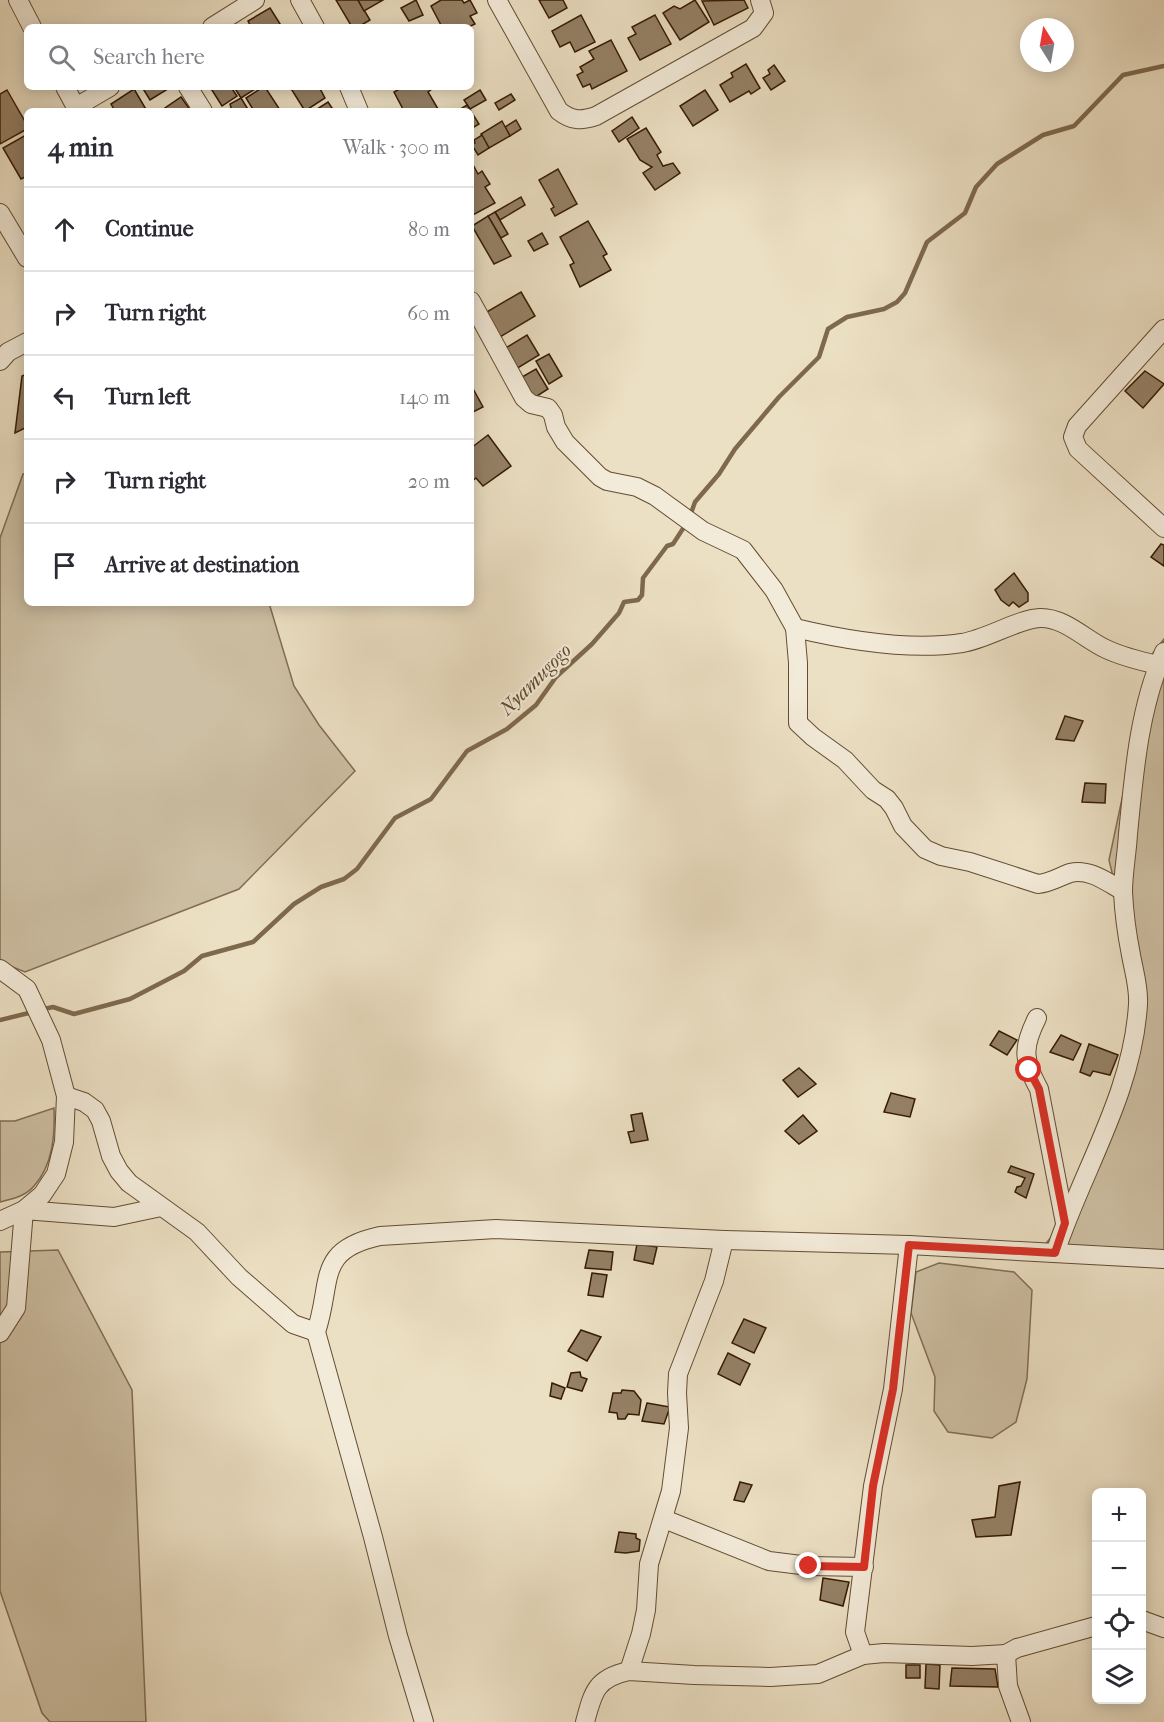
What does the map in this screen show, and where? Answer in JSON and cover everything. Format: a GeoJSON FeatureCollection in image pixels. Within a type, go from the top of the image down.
{"type":"FeatureCollection","features":[{"type":"Feature","properties":{"kind":"street"},"geometry":{"type":"LineString","coordinates":[[18,0],[30,24]]}},
{"type":"Feature","properties":{"kind":"street"},"geometry":{"type":"LineString","coordinates":[[217,24],[255,0]]}},
{"type":"Feature","properties":{"kind":"street"},"geometry":{"type":"LineString","coordinates":[[300,0],[313,24]]}},
{"type":"Feature","properties":{"kind":"street"},"geometry":{"type":"LineString","coordinates":[[497,0],[559,111],[574,120],[585,120],[596,116],[753,28],[764,13],[760,0]]}},
{"type":"Feature","properties":{"kind":"street"},"geometry":{"type":"LineString","coordinates":[[67,90],[76,108]]}},
{"type":"Feature","properties":{"kind":"street"},"geometry":{"type":"LineString","coordinates":[[78,108],[106,90]]}},
{"type":"Feature","properties":{"kind":"street"},"geometry":{"type":"LineString","coordinates":[[190,90],[201,108]]}},
{"type":"Feature","properties":{"kind":"street"},"geometry":{"type":"LineString","coordinates":[[349,90],[358,108]]}},
{"type":"Feature","properties":{"kind":"street"},"geometry":{"type":"LineString","coordinates":[[0,213],[24,253]]}},
{"type":"Feature","properties":{"kind":"street"},"geometry":{"type":"LineString","coordinates":[[474,306],[524,398],[531,404],[548,408],[553,415],[556,427],[566,442],[594,472],[608,481],[638,488],[655,496],[703,531],[743,550],[774,590],[795,628],[798,663],[798,723],[844,760],[873,790],[887,799],[894,807],[903,826],[925,849],[941,856],[969,862],[1038,884],[1048,883],[1072,873],[1092,874],[1123,891]]}},
{"type":"Feature","properties":{"kind":"street"},"geometry":{"type":"LineString","coordinates":[[1164,330],[1077,426],[1073,438],[1078,449],[1164,528]]}},
{"type":"Feature","properties":{"kind":"street"},"geometry":{"type":"LineString","coordinates":[[0,361],[8,352],[24,344]]}},
{"type":"Feature","properties":{"kind":"street"},"geometry":{"type":"LineString","coordinates":[[795,628],[835,638],[930,645],[963,643],[1041,618],[1057,622],[1105,649],[1127,658],[1161,658],[1142,721],[1123,891],[1128,938],[1138,981],[1138,1005],[1133,1038],[1118,1099],[1065,1223],[1055,1253]]}},
{"type":"Feature","properties":{"kind":"street"},"geometry":{"type":"LineString","coordinates":[[0,969],[27,989],[31,996],[51,1040],[66,1096],[64,1142],[56,1174],[42,1196],[24,1210],[0,1221]]}},
{"type":"Feature","properties":{"kind":"street"},"geometry":{"type":"LineString","coordinates":[[1037,1018],[1030,1032],[1025,1058],[1039,1089],[1065,1223]]}},
{"type":"Feature","properties":{"kind":"street"},"geometry":{"type":"LineString","coordinates":[[66,1096],[84,1102],[95,1110],[101,1121],[111,1156],[129,1183],[161,1207],[182,1219],[239,1277],[293,1324],[316,1332]]}},
{"type":"Feature","properties":{"kind":"street"},"geometry":{"type":"LineString","coordinates":[[24,1210],[114,1217],[161,1207]]}},
{"type":"Feature","properties":{"kind":"street"},"geometry":{"type":"LineString","coordinates":[[0,1333],[16,1308],[24,1210]]}},
{"type":"Feature","properties":{"kind":"street"},"geometry":{"type":"LineString","coordinates":[[424,1722],[398,1636],[316,1332],[322,1314],[327,1279],[331,1265],[338,1254],[364,1239],[398,1234],[496,1229],[724,1240],[909,1245],[1164,1258]]}},
{"type":"Feature","properties":{"kind":"street"},"geometry":{"type":"LineString","coordinates":[[629,1671],[646,1610],[649,1564],[671,1491],[679,1428],[678,1374],[714,1281],[724,1240]]}},
{"type":"Feature","properties":{"kind":"street"},"geometry":{"type":"LineString","coordinates":[[863,1655],[855,1632],[873,1486],[893,1389],[909,1245]]}},
{"type":"Feature","properties":{"kind":"street"},"geometry":{"type":"LineString","coordinates":[[664,1518],[769,1561],[809,1566],[864,1567]]}},
{"type":"Feature","properties":{"kind":"street"},"geometry":{"type":"LineString","coordinates":[[1146,1621],[1164,1628]]}},
{"type":"Feature","properties":{"kind":"street"},"geometry":{"type":"LineString","coordinates":[[585,1722],[592,1694],[600,1683],[629,1671],[694,1676],[759,1677],[818,1674],[863,1655],[884,1653],[972,1656],[1006,1654],[1017,1648],[1092,1627]]}},
{"type":"Feature","properties":{"kind":"street"},"geometry":{"type":"LineString","coordinates":[[1006,1654],[1008,1686],[1021,1722]]}},
{"type":"Feature","properties":{"kind":"shaded area"},"geometry":{"type":"Polygon","coordinates":[[[24,474],[24,606],[270,606],[294,686],[319,725],[355,771],[239,889],[25,972],[0,962],[0,538],[24,474]]]}},
{"type":"Feature","properties":{"kind":"shaded area"},"geometry":{"type":"Polygon","coordinates":[[[1164,639],[1164,1258],[1037,1254],[1053,1235],[1118,1083],[1137,976],[1109,860],[1153,653],[1164,639]]]}},
{"type":"Feature","properties":{"kind":"shaded area"},"geometry":{"type":"Polygon","coordinates":[[[54,1108],[52,1149],[40,1178],[27,1192],[0,1202],[0,1121],[15,1121],[54,1108]]]}},
{"type":"Feature","properties":{"kind":"shaded area"},"geometry":{"type":"Polygon","coordinates":[[[58,1250],[132,1390],[146,1722],[50,1722],[42,1713],[0,1591],[0,1252],[58,1250]]]}},
{"type":"Feature","properties":{"kind":"shaded area"},"geometry":{"type":"Polygon","coordinates":[[[939,1263],[1014,1272],[1032,1290],[1027,1379],[1016,1422],[992,1438],[948,1432],[934,1411],[935,1377],[911,1313],[916,1272],[939,1263]]]}},
{"type":"Feature","properties":{"kind":"building"},"geometry":{"type":"Polygon","coordinates":[[[336,0],[358,0],[370,20],[363,24],[350,24],[336,0]]]}},
{"type":"Feature","properties":{"kind":"building"},"geometry":{"type":"Polygon","coordinates":[[[358,0],[383,0],[364,11],[358,0]]]}},
{"type":"Feature","properties":{"kind":"building"},"geometry":{"type":"Polygon","coordinates":[[[416,0],[423,15],[409,21],[401,8],[416,0]]]}},
{"type":"Feature","properties":{"kind":"building"},"geometry":{"type":"Polygon","coordinates":[[[441,0],[462,0],[464,3],[470,0],[477,13],[470,16],[475,24],[440,24],[431,6],[441,0]]]}},
{"type":"Feature","properties":{"kind":"building"},"geometry":{"type":"Polygon","coordinates":[[[539,0],[563,0],[567,8],[549,18],[539,0]]]}},
{"type":"Feature","properties":{"kind":"building"},"geometry":{"type":"Polygon","coordinates":[[[695,0],[709,22],[680,40],[663,13],[674,6],[680,9],[695,0]]]}},
{"type":"Feature","properties":{"kind":"building"},"geometry":{"type":"Polygon","coordinates":[[[744,0],[748,8],[714,25],[702,1],[744,0]]]}},
{"type":"Feature","properties":{"kind":"building"},"geometry":{"type":"Polygon","coordinates":[[[270,8],[280,24],[250,24],[248,21],[270,8]]]}},
{"type":"Feature","properties":{"kind":"building"},"geometry":{"type":"Polygon","coordinates":[[[581,15],[595,42],[575,52],[570,42],[560,47],[552,31],[581,15]]]}},
{"type":"Feature","properties":{"kind":"building"},"geometry":{"type":"Polygon","coordinates":[[[655,15],[671,44],[640,60],[628,38],[636,34],[632,27],[655,15]]]}},
{"type":"Feature","properties":{"kind":"building"},"geometry":{"type":"Polygon","coordinates":[[[611,40],[627,71],[592,89],[590,84],[583,87],[577,75],[583,72],[580,67],[594,59],[589,51],[611,40]]]}},
{"type":"Feature","properties":{"kind":"building"},"geometry":{"type":"Polygon","coordinates":[[[746,64],[760,88],[751,94],[749,91],[730,102],[720,85],[733,77],[731,73],[746,64]]]}},
{"type":"Feature","properties":{"kind":"building"},"geometry":{"type":"Polygon","coordinates":[[[774,65],[785,81],[771,90],[763,78],[770,74],[768,70],[774,65]]]}},
{"type":"Feature","properties":{"kind":"building"},"geometry":{"type":"Polygon","coordinates":[[[7,90],[24,120],[24,131],[0,144],[0,94],[7,90]]]}},
{"type":"Feature","properties":{"kind":"building"},"geometry":{"type":"Polygon","coordinates":[[[135,90],[145,108],[113,108],[111,104],[135,90]]]}},
{"type":"Feature","properties":{"kind":"building"},"geometry":{"type":"Polygon","coordinates":[[[144,90],[166,90],[150,100],[144,90]]]}},
{"type":"Feature","properties":{"kind":"building"},"geometry":{"type":"Polygon","coordinates":[[[212,90],[233,90],[237,96],[222,106],[212,90]]]}},
{"type":"Feature","properties":{"kind":"building"},"geometry":{"type":"Polygon","coordinates":[[[236,90],[253,90],[241,98],[236,90]]]}},
{"type":"Feature","properties":{"kind":"building"},"geometry":{"type":"Polygon","coordinates":[[[258,90],[267,90],[279,108],[252,108],[246,98],[258,90]]]}},
{"type":"Feature","properties":{"kind":"building"},"geometry":{"type":"Polygon","coordinates":[[[292,90],[321,90],[325,98],[310,108],[303,108],[292,90]]]}},
{"type":"Feature","properties":{"kind":"building"},"geometry":{"type":"Polygon","coordinates":[[[398,90],[431,90],[428,92],[437,108],[402,108],[394,92],[398,90]]]}},
{"type":"Feature","properties":{"kind":"building"},"geometry":{"type":"Polygon","coordinates":[[[480,90],[486,100],[469,108],[464,100],[480,90]]]}},
{"type":"Feature","properties":{"kind":"building"},"geometry":{"type":"Polygon","coordinates":[[[705,90],[718,110],[693,126],[680,106],[705,90]]]}},
{"type":"Feature","properties":{"kind":"building"},"geometry":{"type":"Polygon","coordinates":[[[511,94],[515,100],[499,110],[495,103],[511,94]]]}},
{"type":"Feature","properties":{"kind":"building"},"geometry":{"type":"Polygon","coordinates":[[[181,97],[189,108],[165,108],[181,97]]]}},
{"type":"Feature","properties":{"kind":"building"},"geometry":{"type":"Polygon","coordinates":[[[241,98],[247,108],[231,108],[230,104],[241,98]]]}},
{"type":"Feature","properties":{"kind":"building"},"geometry":{"type":"Polygon","coordinates":[[[328,102],[332,108],[319,108],[328,102]]]}},
{"type":"Feature","properties":{"kind":"building"},"geometry":{"type":"Polygon","coordinates":[[[474,116],[479,124],[474,127],[474,116]]]}},
{"type":"Feature","properties":{"kind":"building"},"geometry":{"type":"Polygon","coordinates":[[[632,117],[639,128],[619,142],[612,131],[632,117]]]}},
{"type":"Feature","properties":{"kind":"building"},"geometry":{"type":"Polygon","coordinates":[[[516,120],[521,129],[510,136],[505,127],[516,120]]]}},
{"type":"Feature","properties":{"kind":"building"},"geometry":{"type":"Polygon","coordinates":[[[502,121],[510,136],[489,148],[481,134],[502,121]]]}},
{"type":"Feature","properties":{"kind":"building"},"geometry":{"type":"Polygon","coordinates":[[[646,128],[661,152],[657,155],[663,166],[673,163],[680,173],[655,190],[643,173],[652,167],[640,160],[627,139],[646,128]]]}},
{"type":"Feature","properties":{"kind":"building"},"geometry":{"type":"Polygon","coordinates":[[[482,135],[489,148],[478,155],[474,148],[474,140],[482,135]]]}},
{"type":"Feature","properties":{"kind":"building"},"geometry":{"type":"Polygon","coordinates":[[[24,136],[24,178],[21,179],[3,148],[24,136]]]}},
{"type":"Feature","properties":{"kind":"building"},"geometry":{"type":"Polygon","coordinates":[[[474,167],[478,174],[482,171],[490,184],[485,187],[495,203],[474,214],[474,167]]]}},
{"type":"Feature","properties":{"kind":"building"},"geometry":{"type":"Polygon","coordinates":[[[558,169],[577,204],[555,216],[551,209],[554,207],[539,180],[558,169]]]}},
{"type":"Feature","properties":{"kind":"building"},"geometry":{"type":"Polygon","coordinates":[[[521,197],[525,205],[500,220],[495,212],[521,197]]]}},
{"type":"Feature","properties":{"kind":"building"},"geometry":{"type":"Polygon","coordinates":[[[495,212],[508,234],[501,238],[488,216],[495,212]]]}},
{"type":"Feature","properties":{"kind":"building"},"geometry":{"type":"Polygon","coordinates":[[[488,216],[511,256],[494,264],[474,229],[474,225],[488,216]]]}},
{"type":"Feature","properties":{"kind":"building"},"geometry":{"type":"Polygon","coordinates":[[[588,221],[607,254],[603,256],[611,270],[580,287],[570,265],[574,263],[560,237],[588,221]]]}},
{"type":"Feature","properties":{"kind":"building"},"geometry":{"type":"Polygon","coordinates":[[[542,233],[548,244],[534,251],[528,241],[542,233]]]}},
{"type":"Feature","properties":{"kind":"building"},"geometry":{"type":"Polygon","coordinates":[[[521,292],[535,316],[500,337],[485,313],[521,292]]]}},
{"type":"Feature","properties":{"kind":"building"},"geometry":{"type":"Polygon","coordinates":[[[527,335],[539,355],[516,369],[504,349],[527,335]]]}},
{"type":"Feature","properties":{"kind":"building"},"geometry":{"type":"Polygon","coordinates":[[[549,354],[562,376],[549,384],[536,361],[549,354]]]}},
{"type":"Feature","properties":{"kind":"building"},"geometry":{"type":"Polygon","coordinates":[[[536,369],[548,389],[534,398],[522,377],[536,369]]]}},
{"type":"Feature","properties":{"kind":"building"},"geometry":{"type":"Polygon","coordinates":[[[1145,371],[1164,384],[1143,408],[1125,391],[1145,371]]]}},
{"type":"Feature","properties":{"kind":"building"},"geometry":{"type":"Polygon","coordinates":[[[24,375],[24,428],[15,433],[22,376],[24,375]]]}},
{"type":"Feature","properties":{"kind":"building"},"geometry":{"type":"Polygon","coordinates":[[[474,390],[483,407],[474,412],[474,390]]]}},
{"type":"Feature","properties":{"kind":"building"},"geometry":{"type":"Polygon","coordinates":[[[488,435],[511,466],[483,486],[476,478],[474,480],[474,446],[488,435]]]}},
{"type":"Feature","properties":{"kind":"building"},"geometry":{"type":"Polygon","coordinates":[[[1161,544],[1164,545],[1164,566],[1151,557],[1161,544]]]}},
{"type":"Feature","properties":{"kind":"building"},"geometry":{"type":"Polygon","coordinates":[[[1014,573],[1028,593],[1028,601],[1019,607],[1013,602],[1009,606],[1001,600],[995,590],[1014,573]]]}},
{"type":"Feature","properties":{"kind":"building"},"geometry":{"type":"Polygon","coordinates":[[[1065,716],[1083,721],[1074,741],[1056,739],[1065,716]]]}},
{"type":"Feature","properties":{"kind":"building"},"geometry":{"type":"Polygon","coordinates":[[[1085,783],[1106,784],[1105,803],[1082,802],[1085,783]]]}},
{"type":"Feature","properties":{"kind":"building"},"geometry":{"type":"Polygon","coordinates":[[[999,1031],[1017,1040],[1007,1055],[990,1045],[999,1031]]]}},
{"type":"Feature","properties":{"kind":"building"},"geometry":{"type":"Polygon","coordinates":[[[1061,1035],[1081,1044],[1073,1060],[1050,1052],[1061,1035]]]}},
{"type":"Feature","properties":{"kind":"building"},"geometry":{"type":"Polygon","coordinates":[[[1089,1044],[1118,1055],[1110,1075],[1093,1071],[1090,1076],[1080,1072],[1089,1044]]]}},
{"type":"Feature","properties":{"kind":"building"},"geometry":{"type":"Polygon","coordinates":[[[799,1068],[816,1084],[798,1097],[783,1080],[799,1068]]]}},
{"type":"Feature","properties":{"kind":"building"},"geometry":{"type":"Polygon","coordinates":[[[891,1093],[915,1099],[910,1117],[884,1112],[891,1093]]]}},
{"type":"Feature","properties":{"kind":"building"},"geometry":{"type":"Polygon","coordinates":[[[642,1113],[648,1140],[631,1143],[628,1132],[634,1131],[631,1115],[642,1113]]]}},
{"type":"Feature","properties":{"kind":"building"},"geometry":{"type":"Polygon","coordinates":[[[803,1115],[817,1131],[799,1144],[785,1131],[803,1115]]]}},
{"type":"Feature","properties":{"kind":"building"},"geometry":{"type":"Polygon","coordinates":[[[1011,1166],[1034,1174],[1026,1198],[1015,1192],[1025,1178],[1008,1172],[1011,1166]]]}},
{"type":"Feature","properties":{"kind":"building"},"geometry":{"type":"Polygon","coordinates":[[[637,1244],[657,1247],[653,1264],[634,1260],[637,1244]]]}},
{"type":"Feature","properties":{"kind":"building"},"geometry":{"type":"Polygon","coordinates":[[[589,1250],[613,1252],[611,1270],[585,1268],[589,1250]]]}},
{"type":"Feature","properties":{"kind":"building"},"geometry":{"type":"Polygon","coordinates":[[[592,1273],[607,1275],[603,1297],[588,1295],[592,1273]]]}},
{"type":"Feature","properties":{"kind":"building"},"geometry":{"type":"Polygon","coordinates":[[[744,1319],[766,1328],[754,1353],[732,1343],[744,1319]]]}},
{"type":"Feature","properties":{"kind":"building"},"geometry":{"type":"Polygon","coordinates":[[[581,1330],[601,1337],[587,1361],[568,1351],[581,1330]]]}},
{"type":"Feature","properties":{"kind":"building"},"geometry":{"type":"Polygon","coordinates":[[[728,1353],[750,1364],[740,1385],[718,1374],[728,1353]]]}},
{"type":"Feature","properties":{"kind":"building"},"geometry":{"type":"Polygon","coordinates":[[[580,1372],[581,1377],[587,1379],[582,1391],[567,1387],[571,1373],[580,1372]]]}},
{"type":"Feature","properties":{"kind":"building"},"geometry":{"type":"Polygon","coordinates":[[[552,1383],[565,1388],[561,1399],[550,1396],[552,1383]]]}},
{"type":"Feature","properties":{"kind":"building"},"geometry":{"type":"Polygon","coordinates":[[[622,1390],[634,1391],[641,1400],[639,1415],[628,1414],[625,1419],[618,1419],[617,1413],[609,1412],[613,1393],[621,1393],[622,1390]]]}},
{"type":"Feature","properties":{"kind":"building"},"geometry":{"type":"Polygon","coordinates":[[[647,1403],[670,1407],[664,1424],[642,1421],[647,1403]]]}},
{"type":"Feature","properties":{"kind":"building"},"geometry":{"type":"Polygon","coordinates":[[[740,1482],[752,1485],[744,1502],[734,1500],[740,1482]]]}},
{"type":"Feature","properties":{"kind":"building"},"geometry":{"type":"Polygon","coordinates":[[[1020,1482],[1011,1535],[976,1537],[972,1520],[995,1517],[999,1486],[1020,1482]]]}},
{"type":"Feature","properties":{"kind":"building"},"geometry":{"type":"Polygon","coordinates":[[[619,1532],[636,1534],[636,1538],[640,1540],[639,1551],[615,1552],[619,1532]]]}},
{"type":"Feature","properties":{"kind":"building"},"geometry":{"type":"Polygon","coordinates":[[[823,1578],[849,1582],[843,1606],[820,1600],[823,1578]]]}},
{"type":"Feature","properties":{"kind":"building"},"geometry":{"type":"Polygon","coordinates":[[[926,1664],[940,1665],[939,1689],[925,1688],[926,1664]]]}},
{"type":"Feature","properties":{"kind":"building"},"geometry":{"type":"Polygon","coordinates":[[[906,1665],[920,1665],[920,1678],[906,1678],[906,1665]]]}},
{"type":"Feature","properties":{"kind":"building"},"geometry":{"type":"Polygon","coordinates":[[[952,1668],[995,1669],[998,1687],[950,1686],[952,1668]]]}},
{"type":"Feature","properties":{"kind":"waterway","name":"Nyamugogo"},"geometry":{"type":"LineString","coordinates":[[690,516],[695,502],[719,474],[735,449],[779,397],[819,357],[828,329],[847,317],[884,309],[897,302],[905,293],[927,242],[965,213],[976,187],[997,164],[1043,135],[1074,126],[1123,75],[1164,66]]}},
{"type":"Feature","properties":{"kind":"waterway","name":"Nyamugogo"},"geometry":{"type":"LineString","coordinates":[[44,1009],[53,1007],[74,1014],[130,999],[184,971],[202,956],[253,942],[294,904],[321,887],[344,879],[357,869],[395,818],[431,799],[467,751],[507,729],[536,705],[556,677],[592,644],[619,613],[624,602],[638,600],[642,595],[643,578],[667,546],[673,544],[686,524]]}},
{"type":"Feature","properties":{"kind":"waterway","name":"Nyamugogo"},"geometry":{"type":"LineString","coordinates":[[0,1020],[33,1012]]}},
{"type":"Feature","properties":{"kind":"route"},"geometry":{"type":"LineString","coordinates":[[809,1566],[864,1567],[873,1486],[893,1389],[909,1245],[1055,1253],[1065,1223],[1039,1089],[1029,1070]]}}]}
